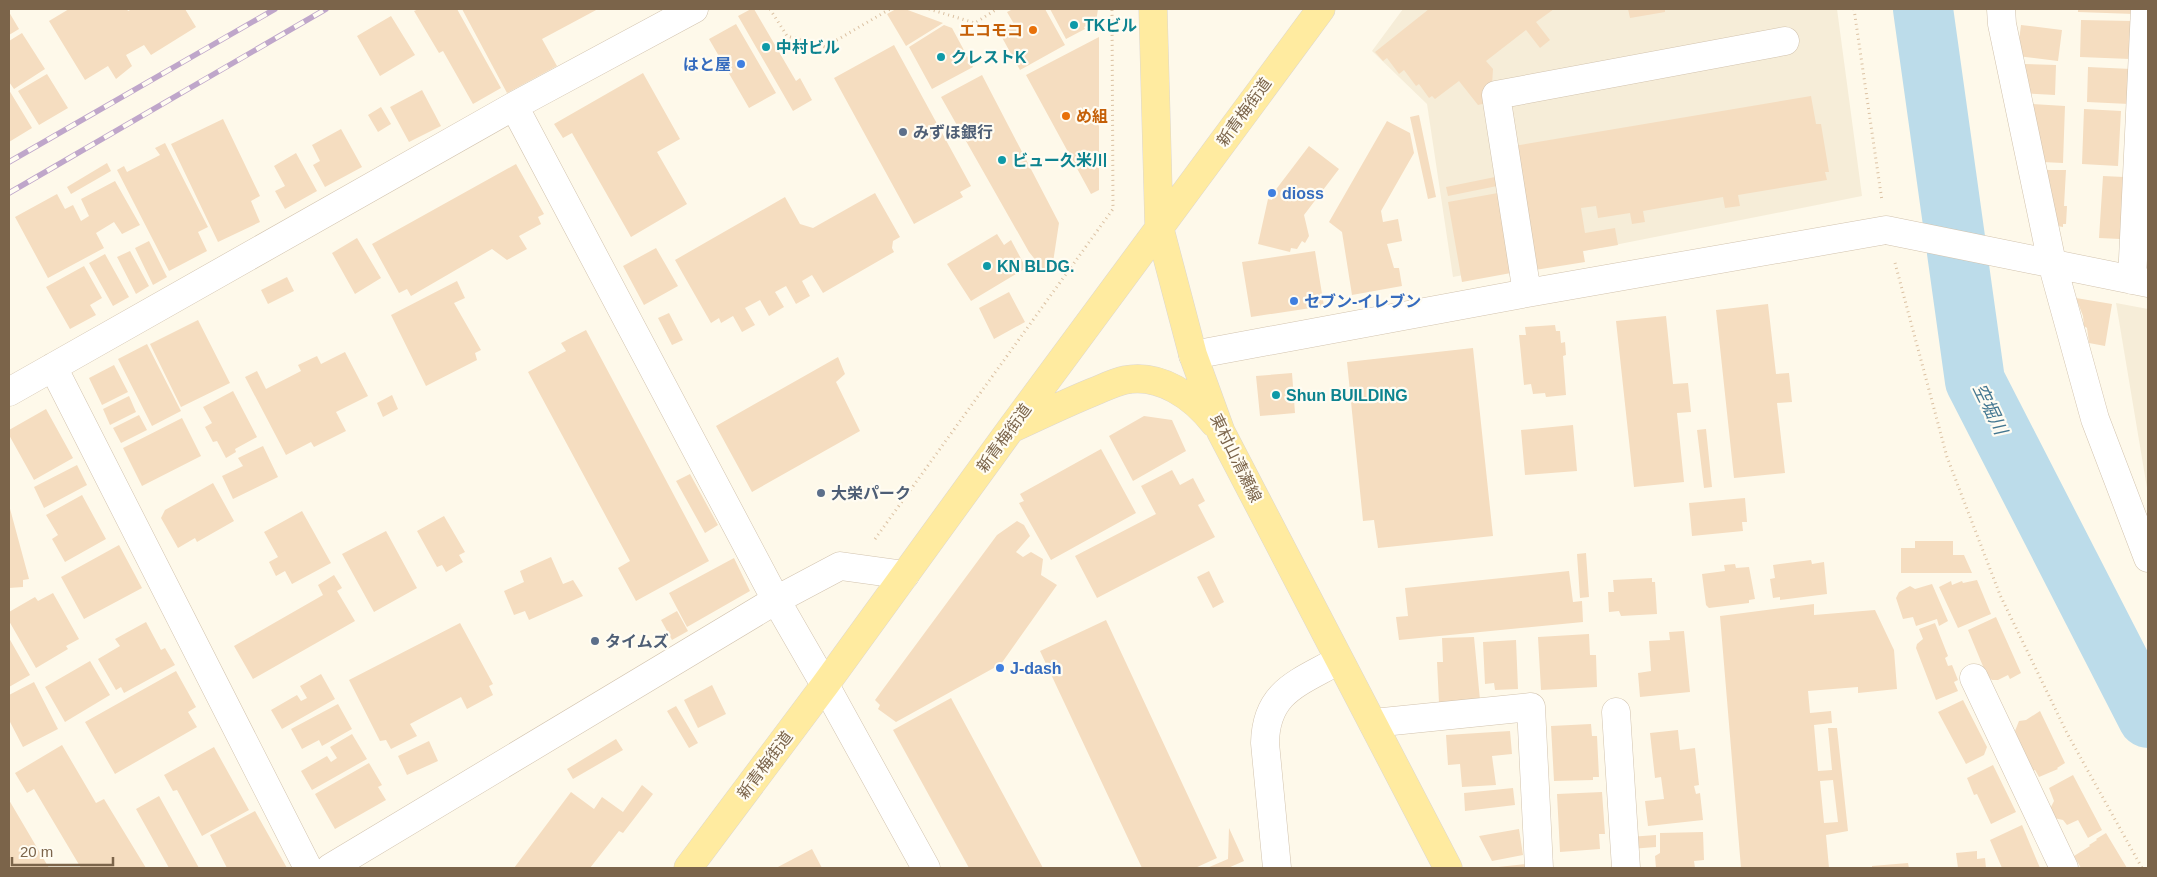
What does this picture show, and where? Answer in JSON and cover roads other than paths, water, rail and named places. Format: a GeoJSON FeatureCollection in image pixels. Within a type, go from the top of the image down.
{"type":"FeatureCollection","features":[{"type":"Feature","properties":{"kind":"main road","name":"東村山清瀬線"},"geometry":{"type":"LineString","coordinates":[[1153,9],[1159,226],[1193,355],[1221,432],[1448,868]]}},
{"type":"Feature","properties":{"kind":"main road","name":"新青梅街道"},"geometry":{"type":"LineString","coordinates":[[688,868],[825,684],[1159,226],[1320,10]]}},
{"type":"Feature","properties":{"kind":"main road"},"geometry":{"type":"LineString","coordinates":[[1010,430],[1126,379],[1144,379],[1164,384],[1183,393],[1203,409],[1221,432]]}},
{"type":"Feature","properties":{"kind":"street"},"geometry":{"type":"LineString","coordinates":[[9,392],[514,106],[694,9]]}},
{"type":"Feature","properties":{"kind":"street"},"geometry":{"type":"LineString","coordinates":[[2001,9],[2002,24],[2045,262],[2095,419],[2148,558]]}},
{"type":"Feature","properties":{"kind":"street"},"geometry":{"type":"LineString","coordinates":[[1193,355],[1527,293],[1893,231],[2140,282],[2145,9]]}},
{"type":"Feature","properties":{"kind":"street"},"geometry":{"type":"LineString","coordinates":[[1527,293],[1496,94],[1785,41]]}},
{"type":"Feature","properties":{"kind":"street"},"geometry":{"type":"LineString","coordinates":[[514,106],[776,600],[825,684],[926,868]]}},
{"type":"Feature","properties":{"kind":"street"},"geometry":{"type":"LineString","coordinates":[[53,367],[308,868]]}},
{"type":"Feature","properties":{"kind":"street"},"geometry":{"type":"LineString","coordinates":[[330,868],[776,600],[840,566],[904,575]]}},
{"type":"Feature","properties":{"kind":"street"},"geometry":{"type":"LineString","coordinates":[[1277,868],[1266,727],[1271,710],[1280,696],[1288,689],[1339,660]]}},
{"type":"Feature","properties":{"kind":"street"},"geometry":{"type":"LineString","coordinates":[[1974,678],[2064,868]]}},
{"type":"Feature","properties":{"kind":"street"},"geometry":{"type":"LineString","coordinates":[[1373,723],[1531,707],[1539,868]]}},
{"type":"Feature","properties":{"kind":"street"},"geometry":{"type":"LineString","coordinates":[[1616,712],[1626,868]]}},
{"type":"Feature","properties":{"kind":"waterway","name":"空堀川"},"geometry":{"type":"LineString","coordinates":[[1923,9],[1975,381],[2148,718]]}},
{"type":"Feature","properties":{"kind":"railway"},"geometry":{"type":"LineString","coordinates":[[9,162],[275,9]]}},
{"type":"Feature","properties":{"kind":"railway"},"geometry":{"type":"LineString","coordinates":[[9,193],[326,9]]}},
{"type":"Feature","properties":{"kind":"place","name":"TKビル"},"geometry":{"type":"Point","coordinates":[1074,25]}},
{"type":"Feature","properties":{"kind":"place","name":"エコモコ"},"geometry":{"type":"Point","coordinates":[1033,30]}},
{"type":"Feature","properties":{"kind":"place","name":"中村ビル"},"geometry":{"type":"Point","coordinates":[766,47]}},
{"type":"Feature","properties":{"kind":"place","name":"クレストK"},"geometry":{"type":"Point","coordinates":[941,57]}},
{"type":"Feature","properties":{"kind":"place","name":"はと屋"},"geometry":{"type":"Point","coordinates":[741,64]}},
{"type":"Feature","properties":{"kind":"place","name":"め組"},"geometry":{"type":"Point","coordinates":[1066,116]}},
{"type":"Feature","properties":{"kind":"place","name":"みずほ銀行"},"geometry":{"type":"Point","coordinates":[903,132]}},
{"type":"Feature","properties":{"kind":"place","name":"ビュー久米川"},"geometry":{"type":"Point","coordinates":[1002,160]}},
{"type":"Feature","properties":{"kind":"place","name":"dioss"},"geometry":{"type":"Point","coordinates":[1272,193]}},
{"type":"Feature","properties":{"kind":"place","name":"KN BLDG."},"geometry":{"type":"Point","coordinates":[987,266]}},
{"type":"Feature","properties":{"kind":"place","name":"セブン-イレブン"},"geometry":{"type":"Point","coordinates":[1294,301]}},
{"type":"Feature","properties":{"kind":"place","name":"Shun BUILDING"},"geometry":{"type":"Point","coordinates":[1276,395]}},
{"type":"Feature","properties":{"kind":"place","name":"大栄パーク"},"geometry":{"type":"Point","coordinates":[821,493]}},
{"type":"Feature","properties":{"kind":"place","name":"タイムズ"},"geometry":{"type":"Point","coordinates":[595,641]}},
{"type":"Feature","properties":{"kind":"place","name":"J-dash"},"geometry":{"type":"Point","coordinates":[1000,668]}}]}
